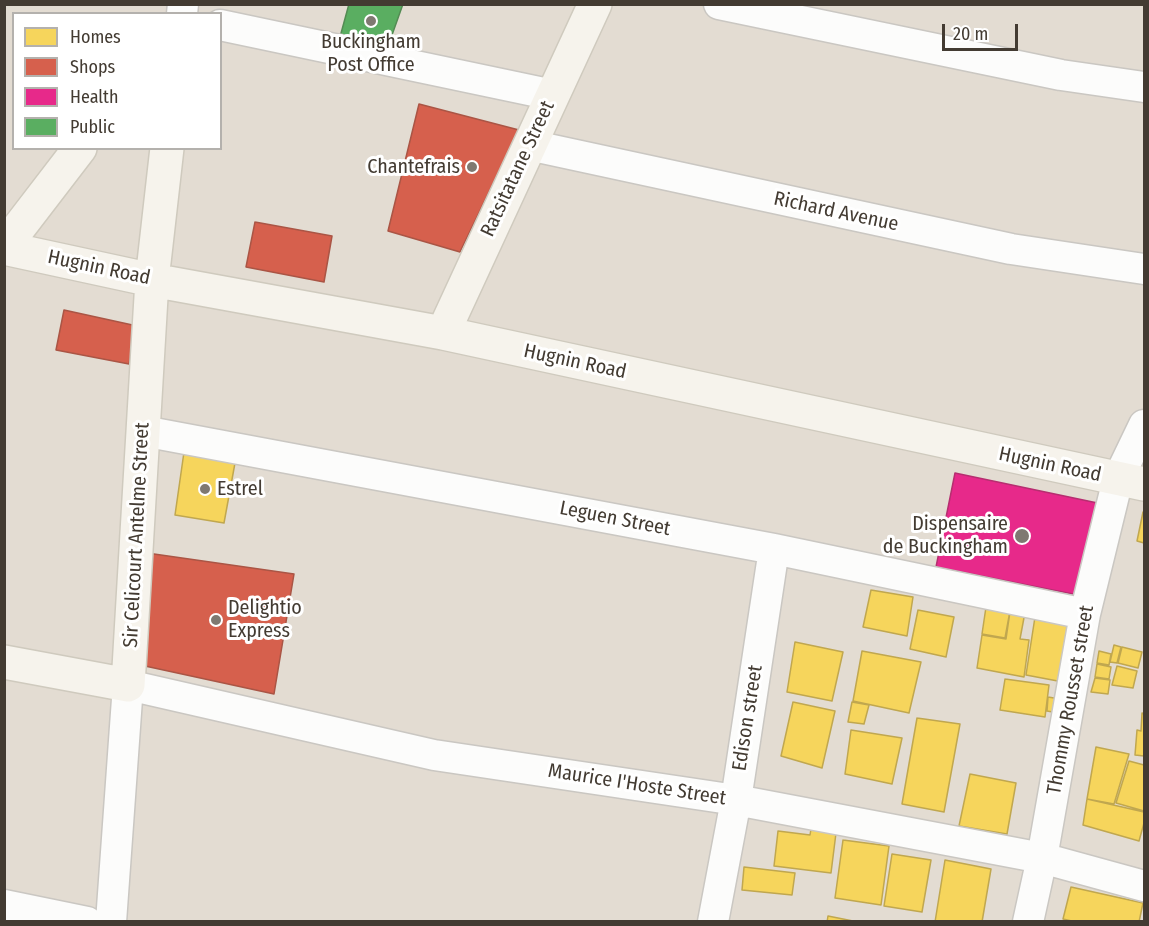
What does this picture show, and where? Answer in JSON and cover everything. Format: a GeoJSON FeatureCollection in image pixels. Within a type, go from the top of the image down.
{"type":"FeatureCollection","features":[{"type":"Feature","properties":{"kind":"main road","name":"Ratsitatane Street"},"geometry":{"type":"LineString","coordinates":[[442,333],[595,4]]}},
{"type":"Feature","properties":{"kind":"main road"},"geometry":{"type":"LineString","coordinates":[[4,248],[78,150]]}},
{"type":"Feature","properties":{"kind":"main road","name":"Sir Celicourt Antelme Street"},"geometry":{"type":"LineString","coordinates":[[128,686],[152,280],[167,150]]}},
{"type":"Feature","properties":{"kind":"main road","name":"Hugnin Road"},"geometry":{"type":"LineString","coordinates":[[4,248],[152,280],[442,333],[1131,482]]}},
{"type":"Feature","properties":{"kind":"main road"},"geometry":{"type":"LineString","coordinates":[[4,662],[128,686]]}},
{"type":"Feature","properties":{"kind":"street"},"geometry":{"type":"LineString","coordinates":[[719,4],[1061,75],[1144,87]]}},
{"type":"Feature","properties":{"kind":"street"},"geometry":{"type":"LineString","coordinates":[[222,25],[553,94]]}},
{"type":"Feature","properties":{"kind":"street","name":"Richard Avenue"},"geometry":{"type":"LineString","coordinates":[[530,145],[1011,249],[1144,268]]}},
{"type":"Feature","properties":{"kind":"street","name":"Thommy Rousset street"},"geometry":{"type":"LineString","coordinates":[[1028,921],[1042,858],[1085,614],[1131,482],[1144,425]]}},
{"type":"Feature","properties":{"kind":"street","name":"Leguen Street"},"geometry":{"type":"LineString","coordinates":[[143,431],[774,549],[1085,614]]}},
{"type":"Feature","properties":{"kind":"street","name":"Edison street"},"geometry":{"type":"LineString","coordinates":[[713,921],[736,800],[774,549]]}},
{"type":"Feature","properties":{"kind":"street","name":"Maurice I'Hoste Street"},"geometry":{"type":"LineString","coordinates":[[128,686],[434,754],[736,800],[1042,858],[1144,886]]}},
{"type":"Feature","properties":{"kind":"street","name":"Sir Celicourt Antelme Street"},"geometry":{"type":"LineString","coordinates":[[111,921],[128,686]]}},
{"type":"Feature","properties":{"kind":"street"},"geometry":{"type":"LineString","coordinates":[[4,905],[87,921]]}},
{"type":"Feature","properties":{"kind":"shaded area"},"geometry":{"type":"Polygon","coordinates":[[[5,5],[1144,5],[1144,921],[5,921],[5,5]]]}},
{"type":"Feature","properties":{"kind":"building: Homes","name":"Estrel"},"geometry":{"type":"Polygon","coordinates":[[[184,452],[235,463],[224,523],[175,515],[184,452]]]}},
{"type":"Feature","properties":{"kind":"building: Homes"},"geometry":{"type":"Polygon","coordinates":[[[1144,512],[1144,543],[1137,541],[1144,512]]]}},
{"type":"Feature","properties":{"kind":"building: Homes"},"geometry":{"type":"Polygon","coordinates":[[[871,590],[913,597],[907,636],[863,627],[871,590]]]}},
{"type":"Feature","properties":{"kind":"building: Homes"},"geometry":{"type":"Polygon","coordinates":[[[1011,605],[1026,607],[1020,639],[1029,640],[1024,677],[977,668],[982,635],[1006,639],[1011,605]]]}},
{"type":"Feature","properties":{"kind":"building: Homes"},"geometry":{"type":"Polygon","coordinates":[[[986,607],[1010,611],[1005,638],[982,634],[986,607]]]}},
{"type":"Feature","properties":{"kind":"building: Homes"},"geometry":{"type":"Polygon","coordinates":[[[918,610],[954,617],[946,657],[910,649],[918,610]]]}},
{"type":"Feature","properties":{"kind":"building: Homes"},"geometry":{"type":"Polygon","coordinates":[[[1035,617],[1071,623],[1063,682],[1026,675],[1035,617]]]}},
{"type":"Feature","properties":{"kind":"building: Homes"},"geometry":{"type":"Polygon","coordinates":[[[795,642],[843,652],[832,701],[787,692],[795,642]]]}},
{"type":"Feature","properties":{"kind":"building: Homes"},"geometry":{"type":"Polygon","coordinates":[[[1114,645],[1121,647],[1117,663],[1110,662],[1114,645]]]}},
{"type":"Feature","properties":{"kind":"building: Homes"},"geometry":{"type":"Polygon","coordinates":[[[1122,647],[1142,652],[1138,668],[1118,663],[1122,647]]]}},
{"type":"Feature","properties":{"kind":"building: Homes"},"geometry":{"type":"Polygon","coordinates":[[[862,651],[921,662],[909,713],[853,701],[862,651]]]}},
{"type":"Feature","properties":{"kind":"building: Homes"},"geometry":{"type":"Polygon","coordinates":[[[1099,651],[1111,654],[1109,665],[1097,663],[1099,651]]]}},
{"type":"Feature","properties":{"kind":"building: Homes"},"geometry":{"type":"Polygon","coordinates":[[[1097,664],[1111,667],[1109,679],[1095,677],[1097,664]]]}},
{"type":"Feature","properties":{"kind":"building: Homes"},"geometry":{"type":"Polygon","coordinates":[[[1117,666],[1137,671],[1133,688],[1112,685],[1117,666]]]}},
{"type":"Feature","properties":{"kind":"building: Homes"},"geometry":{"type":"Polygon","coordinates":[[[1095,678],[1110,680],[1108,694],[1091,692],[1095,678]]]}},
{"type":"Feature","properties":{"kind":"building: Homes"},"geometry":{"type":"Polygon","coordinates":[[[1005,679],[1049,685],[1045,717],[1000,710],[1005,679]]]}},
{"type":"Feature","properties":{"kind":"building: Homes"},"geometry":{"type":"Polygon","coordinates":[[[1048,697],[1066,700],[1064,714],[1047,711],[1048,697]]]}},
{"type":"Feature","properties":{"kind":"building: Homes"},"geometry":{"type":"Polygon","coordinates":[[[793,702],[835,711],[822,768],[781,756],[793,702]]]}},
{"type":"Feature","properties":{"kind":"building: Homes"},"geometry":{"type":"Polygon","coordinates":[[[852,702],[869,705],[864,724],[848,722],[852,702]]]}},
{"type":"Feature","properties":{"kind":"building: Homes"},"geometry":{"type":"Polygon","coordinates":[[[1142,713],[1144,714],[1144,756],[1135,755],[1137,730],[1141,731],[1142,713]]]}},
{"type":"Feature","properties":{"kind":"building: Homes"},"geometry":{"type":"Polygon","coordinates":[[[917,718],[960,724],[944,812],[902,804],[917,718]]]}},
{"type":"Feature","properties":{"kind":"building: Homes"},"geometry":{"type":"Polygon","coordinates":[[[851,730],[902,738],[892,784],[845,774],[851,730]]]}},
{"type":"Feature","properties":{"kind":"building: Homes"},"geometry":{"type":"Polygon","coordinates":[[[1096,747],[1129,754],[1114,804],[1087,799],[1096,747]]]}},
{"type":"Feature","properties":{"kind":"building: Homes"},"geometry":{"type":"Polygon","coordinates":[[[1129,761],[1144,765],[1144,811],[1116,803],[1129,761]]]}},
{"type":"Feature","properties":{"kind":"building: Homes"},"geometry":{"type":"Polygon","coordinates":[[[970,774],[1016,783],[1007,834],[959,826],[970,774]]]}},
{"type":"Feature","properties":{"kind":"building: Homes"},"geometry":{"type":"Polygon","coordinates":[[[1087,799],[1144,812],[1144,823],[1139,841],[1083,825],[1087,799]]]}},
{"type":"Feature","properties":{"kind":"building: Homes"},"geometry":{"type":"Polygon","coordinates":[[[811,829],[836,833],[831,873],[774,866],[778,831],[810,835],[811,829]]]}},
{"type":"Feature","properties":{"kind":"building: Homes"},"geometry":{"type":"Polygon","coordinates":[[[843,840],[889,846],[881,905],[835,898],[843,840]]]}},
{"type":"Feature","properties":{"kind":"building: Homes"},"geometry":{"type":"Polygon","coordinates":[[[892,854],[931,860],[922,912],[884,906],[892,854]]]}},
{"type":"Feature","properties":{"kind":"building: Homes"},"geometry":{"type":"Polygon","coordinates":[[[945,860],[991,869],[982,922],[935,922],[945,860]]]}},
{"type":"Feature","properties":{"kind":"building: Homes"},"geometry":{"type":"Polygon","coordinates":[[[744,867],[795,873],[792,895],[742,890],[744,867]]]}},
{"type":"Feature","properties":{"kind":"building: Homes"},"geometry":{"type":"Polygon","coordinates":[[[1071,887],[1143,903],[1139,922],[1076,922],[1063,919],[1071,887]]]}},
{"type":"Feature","properties":{"kind":"building: Homes"},"geometry":{"type":"Polygon","coordinates":[[[828,916],[858,922],[827,922],[828,916]]]}},
{"type":"Feature","properties":{"kind":"building: Shops"},"geometry":{"type":"Polygon","coordinates":[[[419,104],[519,130],[460,252],[388,231],[419,104]]]}},
{"type":"Feature","properties":{"kind":"building: Shops"},"geometry":{"type":"Polygon","coordinates":[[[255,222],[332,236],[324,282],[246,267],[255,222]]]}},
{"type":"Feature","properties":{"kind":"building: Shops"},"geometry":{"type":"Polygon","coordinates":[[[64,310],[137,326],[129,364],[56,350],[64,310]]]}},
{"type":"Feature","properties":{"kind":"building: Shops","name":"Delightio Express"},"geometry":{"type":"Polygon","coordinates":[[[147,553],[294,574],[274,694],[145,666],[147,553]]]}},
{"type":"Feature","properties":{"kind":"building: Health","name":"Dispensaire de Buckingham"},"geometry":{"type":"Polygon","coordinates":[[[955,473],[1107,505],[1088,597],[936,567],[955,473]]]}},
{"type":"Feature","properties":{"kind":"building: Public","name":"Buckingham Post Office"},"geometry":{"type":"Polygon","coordinates":[[[349,4],[403,4],[387,49],[340,37],[349,4]]]}},
{"type":"Feature","properties":{"kind":"place","name":"Buckingham Post Office"},"geometry":{"type":"Point","coordinates":[371,21]}},
{"type":"Feature","properties":{"kind":"place","name":"Chantefrais"},"geometry":{"type":"Point","coordinates":[472,167]}},
{"type":"Feature","properties":{"kind":"place","name":"Estrel"},"geometry":{"type":"Point","coordinates":[205,489]}},
{"type":"Feature","properties":{"kind":"place","name":"Dispensaire de Buckingham"},"geometry":{"type":"Point","coordinates":[1022,536]}},
{"type":"Feature","properties":{"kind":"place","name":"Delightio Express"},"geometry":{"type":"Point","coordinates":[216,620]}}]}
